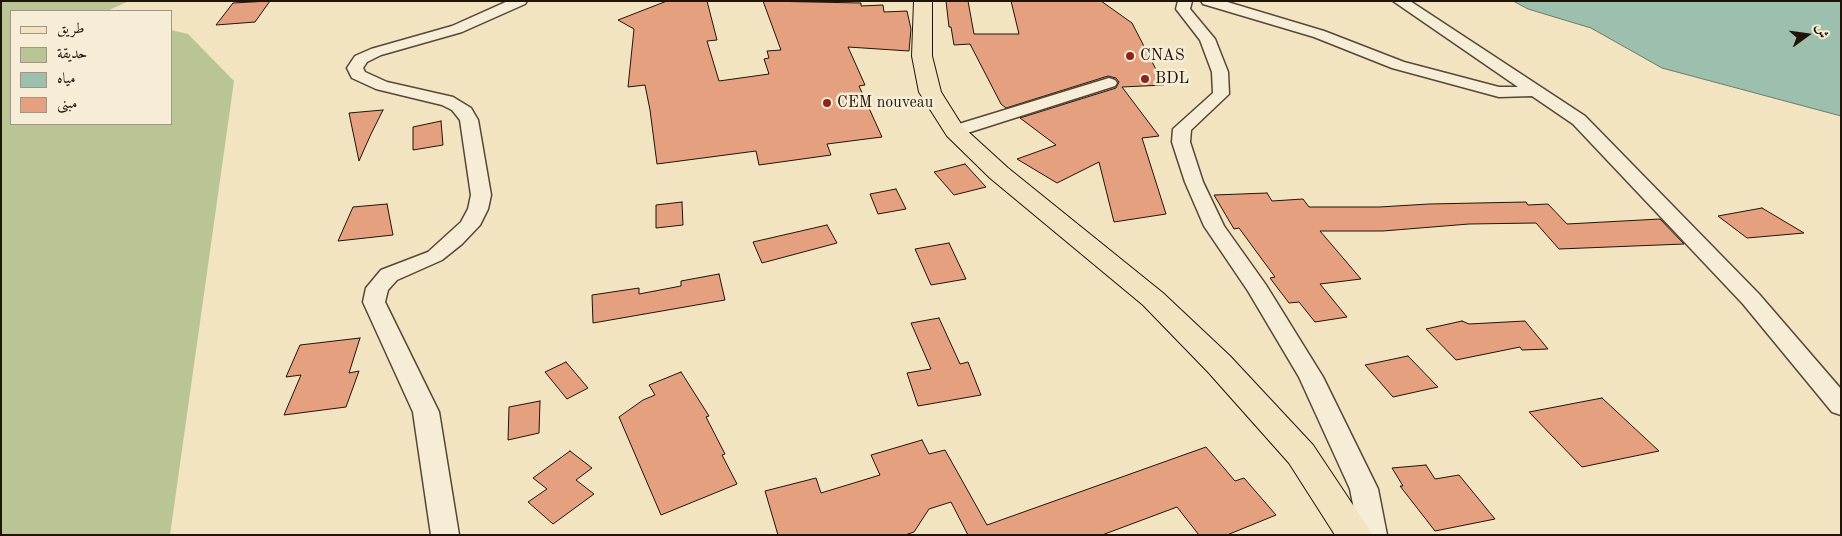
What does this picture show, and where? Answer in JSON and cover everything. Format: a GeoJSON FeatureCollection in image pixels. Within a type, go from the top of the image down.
{"type":"FeatureCollection","features":[{"type":"Feature","properties":{"kind":"main road"},"geometry":{"type":"LineString","coordinates":[[923,1],[922,56],[930,92],[955,131],[999,174],[1153,299],[1218,364],[1301,454],[1356,535]]}},
{"type":"Feature","properties":{"kind":"street"},"geometry":{"type":"LineString","coordinates":[[445,535],[426,412],[374,302],[377,288],[389,275],[434,256],[456,240],[470,225],[478,210],[481,195],[468,120],[465,112],[458,106],[447,101],[382,86],[358,75],[355,68],[361,60],[376,52],[457,29],[520,1]]}},
{"type":"Feature","properties":{"kind":"street"},"geometry":{"type":"LineString","coordinates":[[1185,1],[1183,9],[1207,39],[1220,72],[1221,94],[1182,129],[1181,142],[1194,182],[1214,226],[1258,290],[1311,376],[1364,489],[1373,535]]}},
{"type":"Feature","properties":{"kind":"street"},"geometry":{"type":"LineString","coordinates":[[1208,1],[1319,34],[1398,65],[1498,92],[1536,91]]}},
{"type":"Feature","properties":{"kind":"street"},"geometry":{"type":"LineString","coordinates":[[1400,1],[1579,120],[1752,299],[1841,406]]}},
{"type":"Feature","properties":{"kind":"street"},"geometry":{"type":"LineString","coordinates":[[955,131],[1109,83]]}},
{"type":"Feature","properties":{"kind":"green space"},"geometry":{"type":"Polygon","coordinates":[[[1,1],[129,1],[109,10],[10,10],[10,125],[172,125],[172,30],[188,34],[234,81],[170,535],[1,535],[1,1]]]}},
{"type":"Feature","properties":{"kind":"water"},"geometry":{"type":"Polygon","coordinates":[[[1513,1],[1841,1],[1841,116],[1662,68],[1591,28],[1528,9],[1513,1]]]}},
{"type":"Feature","properties":{"kind":"building"},"geometry":{"type":"Polygon","coordinates":[[[270,1],[255,22],[216,25],[233,3],[270,1]]]}},
{"type":"Feature","properties":{"kind":"building"},"geometry":{"type":"Polygon","coordinates":[[[667,1],[707,1],[717,40],[707,41],[719,81],[769,74],[764,59],[769,58],[767,51],[781,50],[763,1],[861,3],[861,6],[883,5],[884,12],[907,11],[911,29],[909,51],[848,47],[865,85],[859,86],[882,137],[827,144],[831,155],[759,165],[756,151],[657,164],[645,85],[628,87],[634,29],[618,20],[667,1]]]}},
{"type":"Feature","properties":{"kind":"building"},"geometry":{"type":"Polygon","coordinates":[[[946,1],[968,1],[974,34],[1019,34],[1011,1],[1101,1],[1132,23],[1164,85],[1122,87],[1159,136],[1142,138],[1166,214],[1114,222],[1099,162],[1057,183],[1017,159],[1056,145],[1020,118],[1116,88],[1119,82],[1116,78],[1108,76],[1006,108],[1001,104],[970,44],[954,45],[951,27],[949,27],[946,1]]]}},
{"type":"Feature","properties":{"kind":"building"},"geometry":{"type":"Polygon","coordinates":[[[383,110],[371,134],[359,161],[349,113],[383,110]]]}},
{"type":"Feature","properties":{"kind":"building"},"geometry":{"type":"Polygon","coordinates":[[[441,121],[443,145],[413,150],[413,127],[441,121]]]}},
{"type":"Feature","properties":{"kind":"building"},"geometry":{"type":"Polygon","coordinates":[[[965,164],[986,187],[954,195],[934,172],[965,164]]]}},
{"type":"Feature","properties":{"kind":"building"},"geometry":{"type":"Polygon","coordinates":[[[896,189],[906,209],[878,214],[870,194],[896,189]]]}},
{"type":"Feature","properties":{"kind":"building"},"geometry":{"type":"Polygon","coordinates":[[[1267,193],[1272,201],[1303,199],[1309,207],[1379,207],[1526,202],[1528,205],[1548,204],[1567,224],[1660,219],[1684,244],[1559,249],[1536,223],[1469,224],[1383,231],[1320,231],[1361,279],[1320,284],[1347,317],[1315,322],[1299,302],[1289,303],[1270,278],[1275,277],[1239,228],[1234,229],[1214,195],[1267,193]]]}},
{"type":"Feature","properties":{"kind":"building"},"geometry":{"type":"Polygon","coordinates":[[[682,202],[683,225],[656,228],[656,205],[682,202]]]}},
{"type":"Feature","properties":{"kind":"building"},"geometry":{"type":"Polygon","coordinates":[[[387,204],[393,235],[338,241],[353,207],[387,204]]]}},
{"type":"Feature","properties":{"kind":"building"},"geometry":{"type":"Polygon","coordinates":[[[1762,208],[1804,233],[1747,238],[1718,216],[1762,208]]]}},
{"type":"Feature","properties":{"kind":"building"},"geometry":{"type":"Polygon","coordinates":[[[827,225],[837,243],[762,263],[753,242],[827,225]]]}},
{"type":"Feature","properties":{"kind":"building"},"geometry":{"type":"Polygon","coordinates":[[[949,243],[966,279],[931,285],[915,249],[949,243]]]}},
{"type":"Feature","properties":{"kind":"building"},"geometry":{"type":"Polygon","coordinates":[[[719,274],[725,300],[593,323],[592,295],[639,288],[639,294],[681,286],[681,281],[719,274]]]}},
{"type":"Feature","properties":{"kind":"building"},"geometry":{"type":"Polygon","coordinates":[[[939,318],[960,364],[968,362],[981,395],[918,406],[907,373],[931,369],[911,323],[939,318]]]}},
{"type":"Feature","properties":{"kind":"building"},"geometry":{"type":"Polygon","coordinates":[[[1462,321],[1469,324],[1525,321],[1548,349],[1522,350],[1520,347],[1456,360],[1426,329],[1462,321]]]}},
{"type":"Feature","properties":{"kind":"building"},"geometry":{"type":"Polygon","coordinates":[[[360,338],[349,373],[359,371],[346,407],[284,415],[301,375],[286,377],[300,345],[360,338]]]}},
{"type":"Feature","properties":{"kind":"building"},"geometry":{"type":"Polygon","coordinates":[[[1408,356],[1438,387],[1393,397],[1365,365],[1408,356]]]}},
{"type":"Feature","properties":{"kind":"building"},"geometry":{"type":"Polygon","coordinates":[[[566,362],[588,388],[567,399],[545,372],[566,362]]]}},
{"type":"Feature","properties":{"kind":"building"},"geometry":{"type":"Polygon","coordinates":[[[681,372],[709,416],[706,417],[725,454],[722,455],[737,484],[661,515],[619,417],[643,400],[655,395],[649,385],[681,372]]]}},
{"type":"Feature","properties":{"kind":"building"},"geometry":{"type":"Polygon","coordinates":[[[1602,398],[1659,451],[1582,467],[1529,412],[1602,398]]]}},
{"type":"Feature","properties":{"kind":"building"},"geometry":{"type":"Polygon","coordinates":[[[540,401],[539,433],[508,440],[509,407],[540,401]]]}},
{"type":"Feature","properties":{"kind":"building"},"geometry":{"type":"Polygon","coordinates":[[[922,440],[929,454],[945,450],[987,525],[1206,447],[1235,481],[1244,478],[1276,515],[1227,535],[1199,535],[1177,507],[1102,535],[968,535],[951,502],[929,509],[914,532],[905,535],[778,535],[765,491],[816,478],[821,493],[880,475],[871,455],[922,440]]]}},
{"type":"Feature","properties":{"kind":"building"},"geometry":{"type":"Polygon","coordinates":[[[570,451],[592,468],[576,480],[594,494],[553,524],[528,502],[547,489],[533,478],[570,451]]]}},
{"type":"Feature","properties":{"kind":"building"},"geometry":{"type":"Polygon","coordinates":[[[1426,465],[1435,479],[1459,475],[1495,519],[1435,531],[1400,486],[1403,486],[1392,468],[1426,465]]]}},
{"type":"Feature","properties":{"kind":"place","name":"CNAS"},"geometry":{"type":"Point","coordinates":[1130,56]}},
{"type":"Feature","properties":{"kind":"place","name":"BDL"},"geometry":{"type":"Point","coordinates":[1145,79]}},
{"type":"Feature","properties":{"kind":"place","name":"CEM nouveau"},"geometry":{"type":"Point","coordinates":[827,103]}}]}
